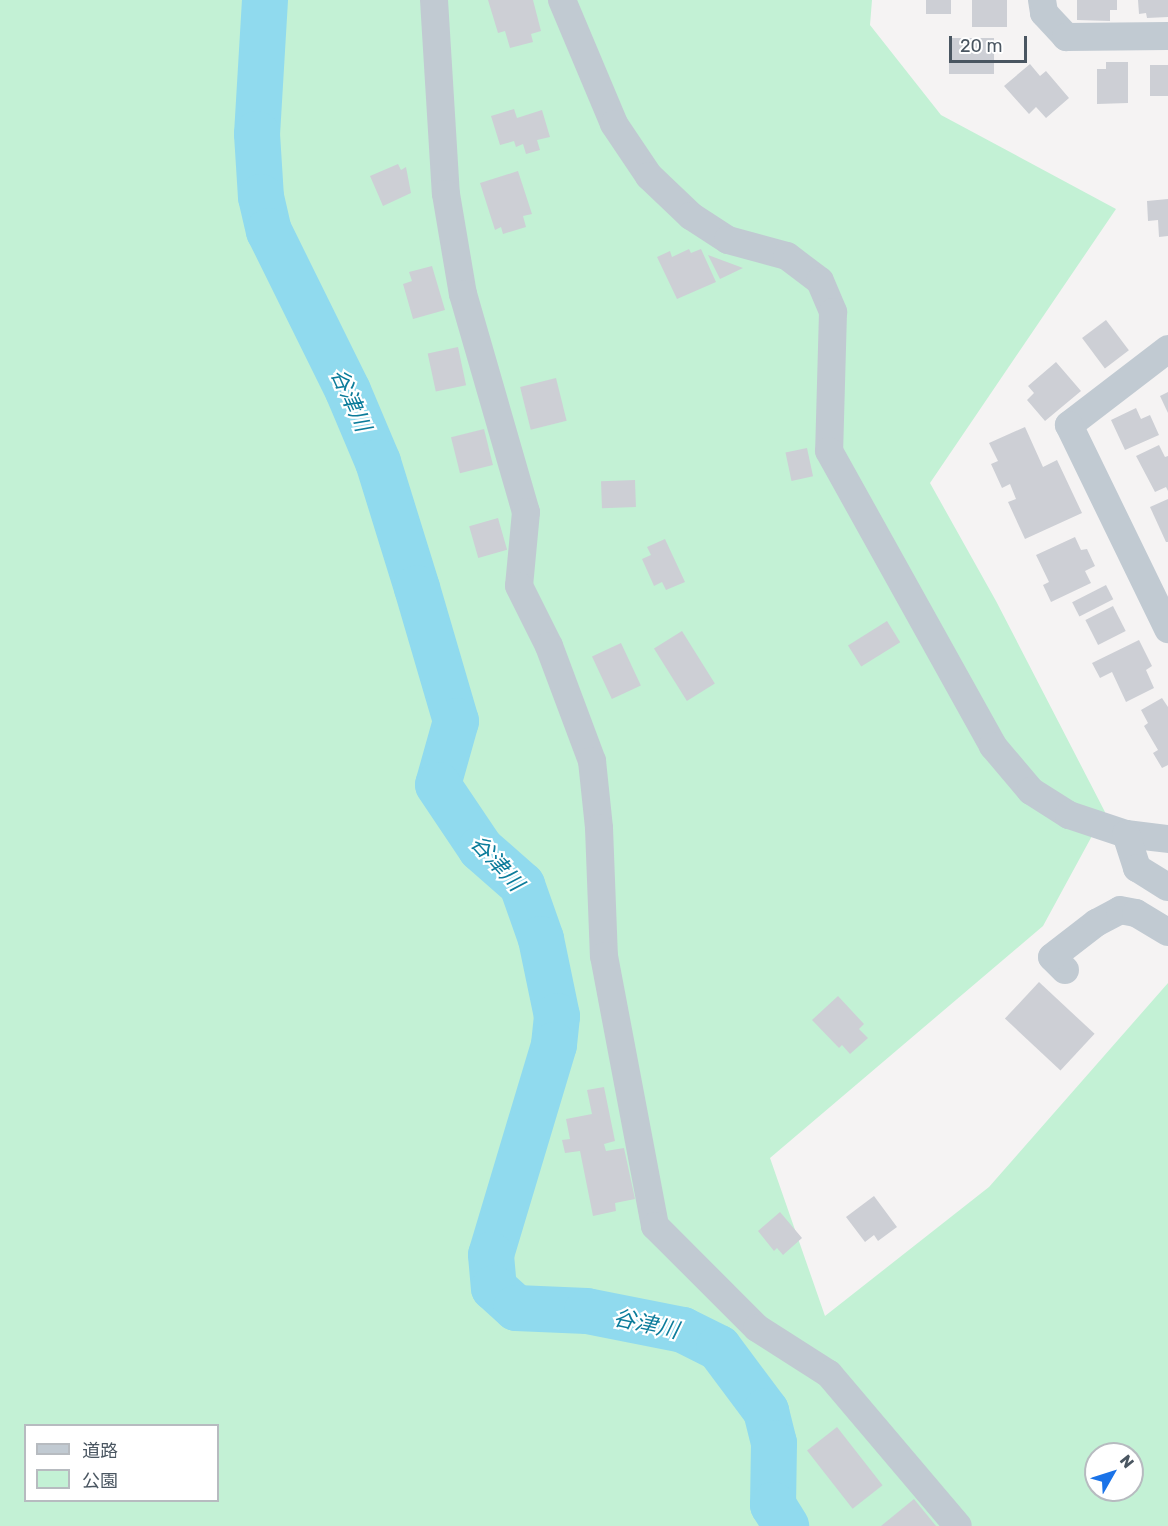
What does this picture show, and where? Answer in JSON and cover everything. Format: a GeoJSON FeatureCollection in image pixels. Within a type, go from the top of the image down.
{"type":"FeatureCollection","features":[{"type":"Feature","properties":{"kind":"street"},"geometry":{"type":"LineString","coordinates":[[434,0],[441,139],[463,294],[526,512],[519,586],[549,646],[592,761],[599,828],[604,956],[655,1226],[757,1328],[829,1374],[958,1526]]}},
{"type":"Feature","properties":{"kind":"street"},"geometry":{"type":"LineString","coordinates":[[562,0],[614,124],[649,176],[691,216],[728,240],[787,256],[820,281],[833,312],[829,451],[993,746],[1031,790],[1069,815],[1126,834],[1168,839]]}},
{"type":"Feature","properties":{"kind":"street"},"geometry":{"type":"LineString","coordinates":[[1042,0],[1044,13],[1066,37],[1168,36]]}},
{"type":"Feature","properties":{"kind":"street"},"geometry":{"type":"LineString","coordinates":[[1168,349],[1069,425],[1168,628]]}},
{"type":"Feature","properties":{"kind":"street"},"geometry":{"type":"LineString","coordinates":[[1126,834],[1137,868],[1168,887]]}},
{"type":"Feature","properties":{"kind":"street"},"geometry":{"type":"LineString","coordinates":[[1065,970],[1052,957],[1096,923],[1120,910],[1136,913],[1168,932]]}},
{"type":"Feature","properties":{"kind":"green space"},"geometry":{"type":"Polygon","coordinates":[[[0,0],[872,0],[870,25],[941,115],[1116,209],[930,483],[996,601],[1105,812],[1043,926],[770,1158],[825,1316],[989,1187],[1168,983],[1168,1526],[0,1526],[0,0]]]}},
{"type":"Feature","properties":{"kind":"building"},"geometry":{"type":"Polygon","coordinates":[[[488,0],[533,0],[541,31],[531,34],[533,42],[510,48],[505,31],[498,33],[488,0]]]}},
{"type":"Feature","properties":{"kind":"building"},"geometry":{"type":"Polygon","coordinates":[[[926,0],[951,0],[951,14],[926,14],[926,0]]]}},
{"type":"Feature","properties":{"kind":"building"},"geometry":{"type":"Polygon","coordinates":[[[972,0],[1007,0],[1007,27],[972,27],[972,0]]]}},
{"type":"Feature","properties":{"kind":"building"},"geometry":{"type":"Polygon","coordinates":[[[1077,0],[1117,0],[1117,10],[1110,10],[1110,21],[1077,20],[1077,0]]]}},
{"type":"Feature","properties":{"kind":"building"},"geometry":{"type":"Polygon","coordinates":[[[1138,0],[1168,0],[1168,17],[1147,18],[1146,13],[1139,14],[1138,0]]]}},
{"type":"Feature","properties":{"kind":"building"},"geometry":{"type":"Polygon","coordinates":[[[949,38],[994,38],[994,74],[949,74],[949,38]]]}},
{"type":"Feature","properties":{"kind":"building"},"geometry":{"type":"Polygon","coordinates":[[[1106,62],[1128,62],[1128,103],[1097,104],[1097,69],[1106,69],[1106,62]]]}},
{"type":"Feature","properties":{"kind":"building"},"geometry":{"type":"Polygon","coordinates":[[[1030,64],[1040,76],[1046,71],[1069,98],[1046,118],[1036,107],[1029,114],[1004,86],[1030,64]]]}},
{"type":"Feature","properties":{"kind":"building"},"geometry":{"type":"Polygon","coordinates":[[[1150,65],[1168,65],[1168,96],[1150,96],[1150,65]]]}},
{"type":"Feature","properties":{"kind":"building"},"geometry":{"type":"Polygon","coordinates":[[[514,109],[517,118],[542,110],[550,137],[537,140],[540,150],[526,154],[523,144],[516,147],[514,141],[500,145],[491,116],[514,109]]]}},
{"type":"Feature","properties":{"kind":"building"},"geometry":{"type":"Polygon","coordinates":[[[398,164],[401,170],[406,167],[411,193],[383,206],[370,176],[398,164]]]}},
{"type":"Feature","properties":{"kind":"building"},"geometry":{"type":"Polygon","coordinates":[[[518,171],[532,214],[523,216],[526,227],[503,234],[501,227],[495,230],[480,183],[518,171]]]}},
{"type":"Feature","properties":{"kind":"building"},"geometry":{"type":"Polygon","coordinates":[[[1168,199],[1168,236],[1159,237],[1158,220],[1148,221],[1147,201],[1168,199]]]}},
{"type":"Feature","properties":{"kind":"building"},"geometry":{"type":"Polygon","coordinates":[[[689,249],[691,253],[701,249],[716,282],[677,299],[657,257],[670,251],[672,257],[689,249]]]}},
{"type":"Feature","properties":{"kind":"building"},"geometry":{"type":"Polygon","coordinates":[[[708,255],[743,268],[720,279],[708,255]]]}},
{"type":"Feature","properties":{"kind":"building"},"geometry":{"type":"Polygon","coordinates":[[[432,266],[445,310],[413,319],[403,284],[412,281],[409,272],[432,266]]]}},
{"type":"Feature","properties":{"kind":"building"},"geometry":{"type":"Polygon","coordinates":[[[1106,320],[1129,350],[1105,368],[1082,338],[1106,320]]]}},
{"type":"Feature","properties":{"kind":"building"},"geometry":{"type":"Polygon","coordinates":[[[458,347],[466,385],[436,392],[428,353],[458,347]]]}},
{"type":"Feature","properties":{"kind":"building"},"geometry":{"type":"Polygon","coordinates":[[[1056,362],[1081,391],[1045,421],[1027,400],[1034,393],[1028,386],[1056,362]]]}},
{"type":"Feature","properties":{"kind":"building"},"geometry":{"type":"Polygon","coordinates":[[[556,378],[567,421],[531,430],[520,387],[556,378]]]}},
{"type":"Feature","properties":{"kind":"building"},"geometry":{"type":"Polygon","coordinates":[[[1168,392],[1168,413],[1160,396],[1168,392]]]}},
{"type":"Feature","properties":{"kind":"building"},"geometry":{"type":"Polygon","coordinates":[[[1136,408],[1141,419],[1150,415],[1159,435],[1125,450],[1111,420],[1136,408]]]}},
{"type":"Feature","properties":{"kind":"building"},"geometry":{"type":"Polygon","coordinates":[[[1025,427],[1043,467],[1057,460],[1082,513],[1025,539],[1008,502],[1016,499],[1010,484],[1002,488],[991,464],[998,461],[989,443],[1025,427]]]}},
{"type":"Feature","properties":{"kind":"building"},"geometry":{"type":"Polygon","coordinates":[[[484,429],[493,465],[460,473],[451,437],[484,429]]]}},
{"type":"Feature","properties":{"kind":"building"},"geometry":{"type":"Polygon","coordinates":[[[1159,445],[1165,457],[1168,456],[1168,491],[1166,487],[1155,492],[1136,456],[1159,445]]]}},
{"type":"Feature","properties":{"kind":"building"},"geometry":{"type":"Polygon","coordinates":[[[807,448],[813,476],[792,481],[785,453],[807,448]]]}},
{"type":"Feature","properties":{"kind":"building"},"geometry":{"type":"Polygon","coordinates":[[[635,480],[636,507],[602,508],[601,481],[635,480]]]}},
{"type":"Feature","properties":{"kind":"building"},"geometry":{"type":"Polygon","coordinates":[[[1168,499],[1168,542],[1166,542],[1150,507],[1168,499]]]}},
{"type":"Feature","properties":{"kind":"building"},"geometry":{"type":"Polygon","coordinates":[[[498,518],[507,550],[478,558],[469,526],[498,518]]]}},
{"type":"Feature","properties":{"kind":"building"},"geometry":{"type":"Polygon","coordinates":[[[1075,537],[1081,550],[1087,549],[1095,566],[1085,571],[1091,583],[1051,602],[1043,585],[1049,582],[1036,555],[1075,537]]]}},
{"type":"Feature","properties":{"kind":"building"},"geometry":{"type":"Polygon","coordinates":[[[665,539],[685,582],[666,590],[662,582],[654,586],[642,559],[651,555],[647,547],[665,539]]]}},
{"type":"Feature","properties":{"kind":"building"},"geometry":{"type":"Polygon","coordinates":[[[1106,585],[1113,599],[1079,617],[1072,602],[1106,585]]]}},
{"type":"Feature","properties":{"kind":"building"},"geometry":{"type":"Polygon","coordinates":[[[1113,606],[1126,631],[1098,645],[1085,620],[1113,606]]]}},
{"type":"Feature","properties":{"kind":"building"},"geometry":{"type":"Polygon","coordinates":[[[887,621],[900,642],[861,667],[848,645],[887,621]]]}},
{"type":"Feature","properties":{"kind":"building"},"geometry":{"type":"Polygon","coordinates":[[[682,631],[715,684],[687,701],[654,648],[682,631]]]}},
{"type":"Feature","properties":{"kind":"building"},"geometry":{"type":"Polygon","coordinates":[[[1139,640],[1152,666],[1146,670],[1154,688],[1126,702],[1112,672],[1100,678],[1092,663],[1139,640]]]}},
{"type":"Feature","properties":{"kind":"building"},"geometry":{"type":"Polygon","coordinates":[[[621,643],[641,686],[612,699],[592,657],[621,643]]]}},
{"type":"Feature","properties":{"kind":"building"},"geometry":{"type":"Polygon","coordinates":[[[1162,698],[1168,707],[1168,765],[1162,768],[1153,753],[1158,750],[1144,726],[1148,723],[1141,710],[1162,698]]]}},
{"type":"Feature","properties":{"kind":"building"},"geometry":{"type":"Polygon","coordinates":[[[1039,982],[1095,1034],[1060,1070],[1005,1019],[1039,982]]]}},
{"type":"Feature","properties":{"kind":"building"},"geometry":{"type":"Polygon","coordinates":[[[838,996],[864,1024],[859,1029],[868,1038],[850,1054],[842,1045],[839,1048],[812,1020],[838,996]]]}},
{"type":"Feature","properties":{"kind":"building"},"geometry":{"type":"Polygon","coordinates":[[[604,1087],[615,1141],[604,1144],[606,1151],[624,1148],[635,1199],[615,1203],[616,1211],[593,1216],[580,1151],[565,1153],[562,1140],[570,1139],[566,1119],[592,1114],[587,1090],[604,1087]]]}},
{"type":"Feature","properties":{"kind":"building"},"geometry":{"type":"Polygon","coordinates":[[[874,1196],[897,1227],[878,1241],[874,1235],[865,1242],[846,1217],[874,1196]]]}},
{"type":"Feature","properties":{"kind":"building"},"geometry":{"type":"Polygon","coordinates":[[[780,1212],[802,1238],[783,1255],[777,1248],[774,1251],[758,1231],[780,1212]]]}},
{"type":"Feature","properties":{"kind":"building"},"geometry":{"type":"Polygon","coordinates":[[[837,1427],[883,1485],[853,1509],[807,1450],[837,1427]]]}},
{"type":"Feature","properties":{"kind":"building"},"geometry":{"type":"Polygon","coordinates":[[[914,1499],[936,1526],[881,1526],[914,1499]]]}},
{"type":"Feature","properties":{"kind":"waterway","name":"谷津川"},"geometry":{"type":"LineString","coordinates":[[265,0],[257,134],[261,197],[269,231],[348,391],[378,462],[417,588],[456,721],[438,785],[481,849],[522,885],[541,939],[557,1016],[554,1045],[491,1255],[494,1288],[516,1308],[587,1311],[683,1330],[719,1348],[766,1411],[774,1443],[773,1505],[786,1526]]}}]}
